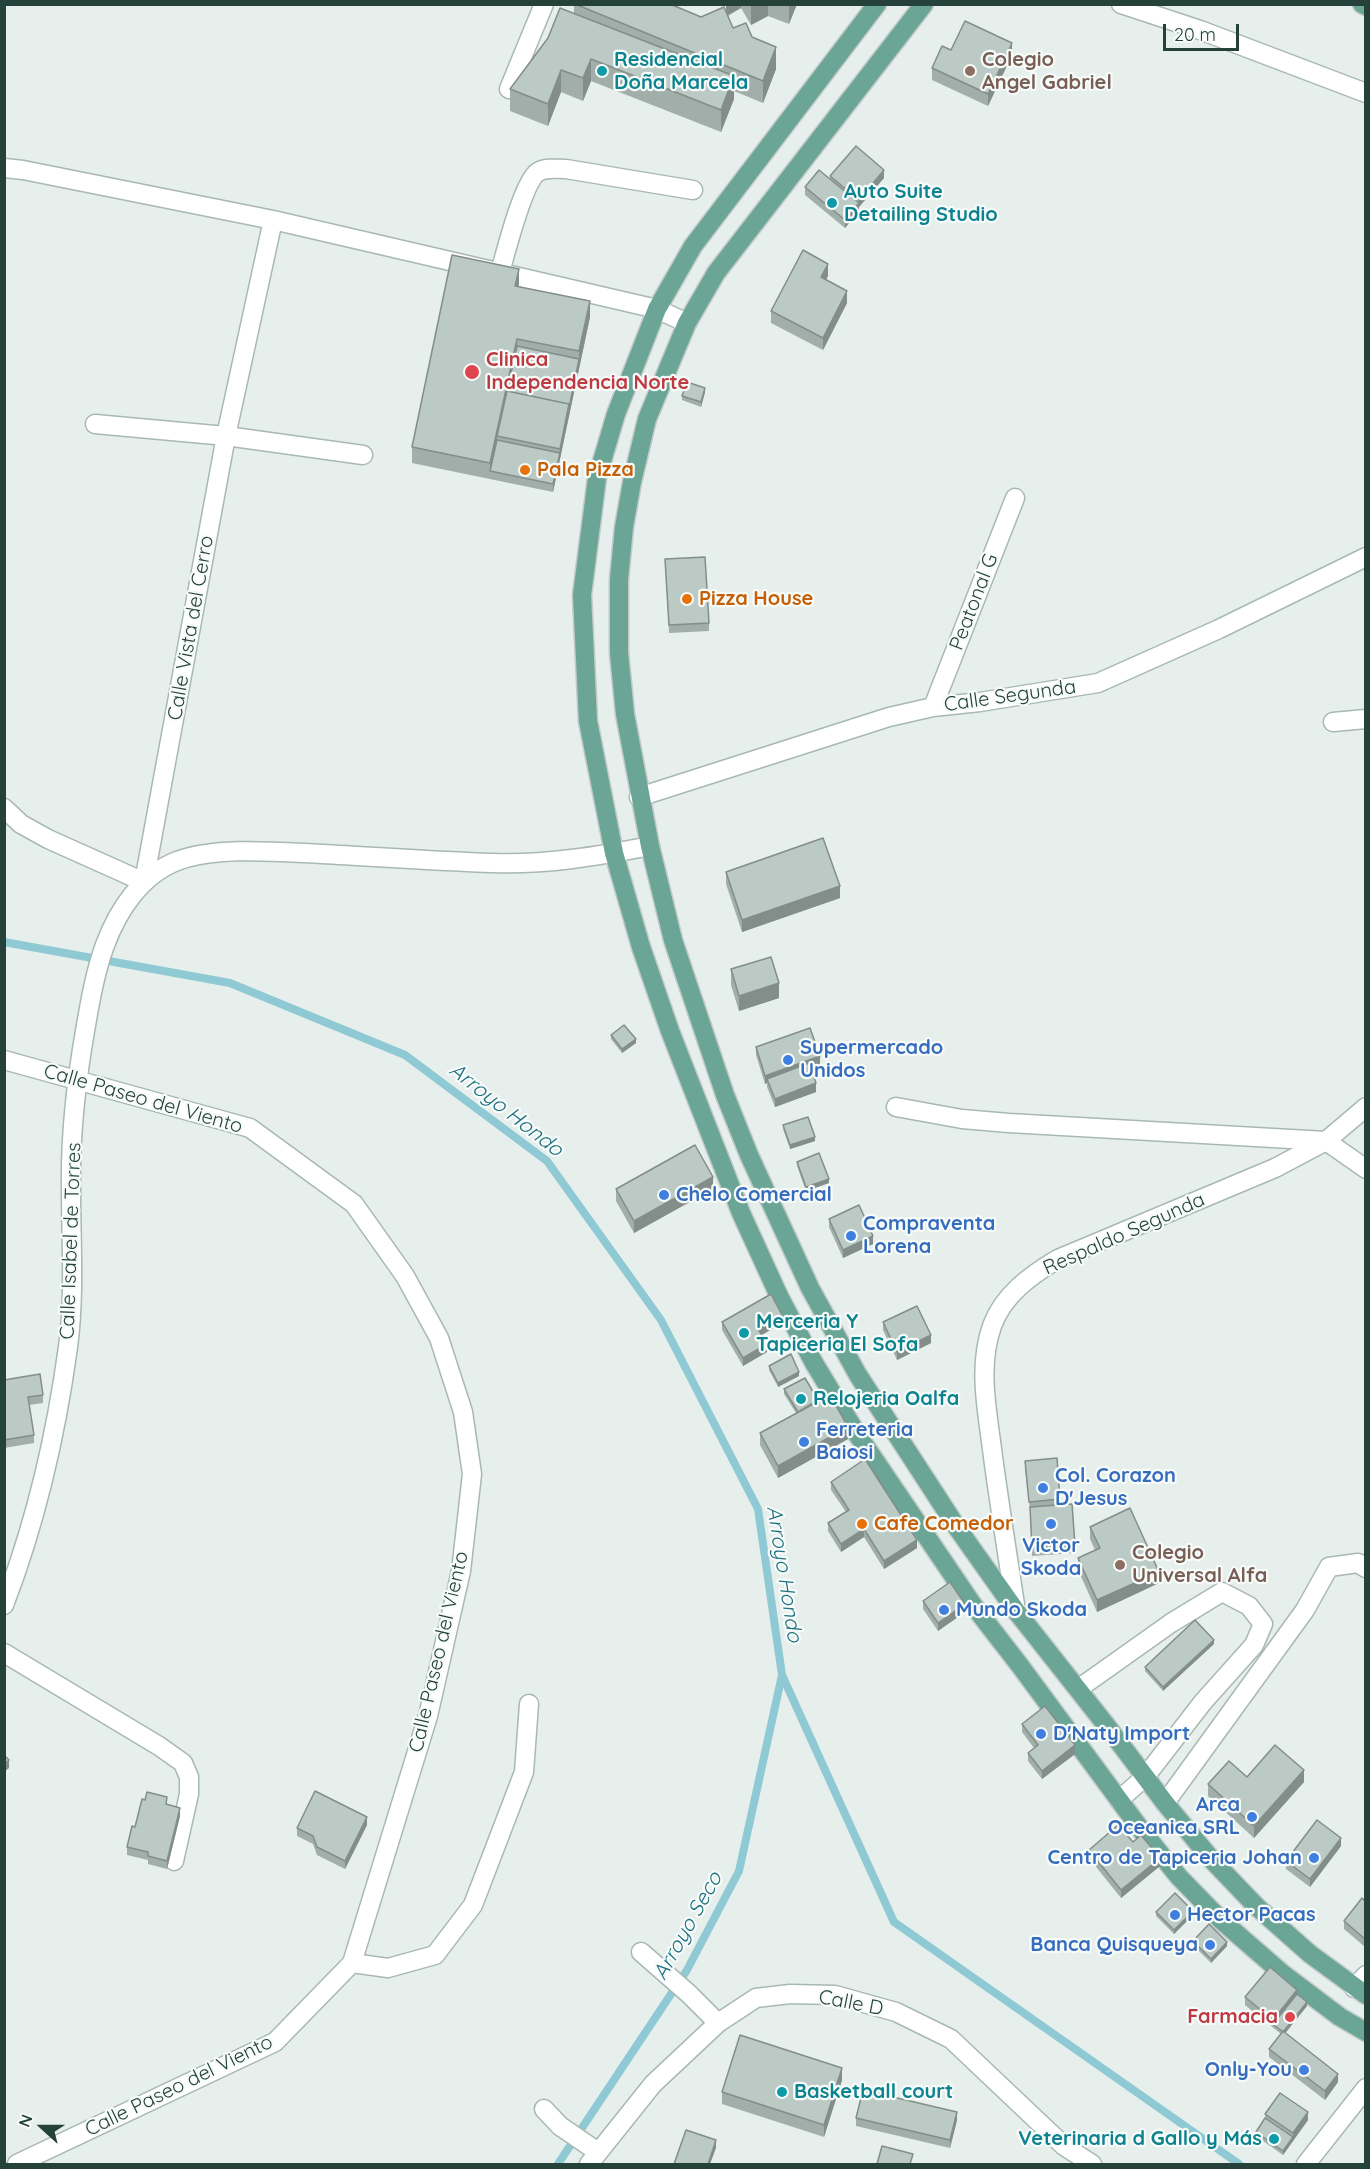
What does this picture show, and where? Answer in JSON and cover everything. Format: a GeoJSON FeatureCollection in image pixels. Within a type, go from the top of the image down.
{"type":"FeatureCollection","features":[{"type":"Feature","properties":{"kind":"main road"},"geometry":{"type":"LineString","coordinates":[[878,4],[693,246],[657,309],[616,414],[597,478],[582,595],[588,721],[614,853],[641,947],[670,1031],[732,1192],[774,1286],[814,1363],[857,1434],[973,1605],[1179,1877],[1221,1920],[1283,1974],[1340,2017],[1365,2032]]}},
{"type":"Feature","properties":{"kind":"main road"},"geometry":{"type":"LineString","coordinates":[[924,4],[716,273],[687,323],[647,419],[632,482],[619,579],[619,652],[625,714],[639,797],[673,940],[725,1095],[759,1177],[810,1288],[876,1403],[1016,1611],[1212,1860],[1257,1907],[1310,1954],[1362,1986]]}},
{"type":"Feature","properties":{"kind":"street"},"geometry":{"type":"LineString","coordinates":[[509,89],[544,4]]}},
{"type":"Feature","properties":{"kind":"street"},"geometry":{"type":"LineString","coordinates":[[1121,4],[1363,85]]}},
{"type":"Feature","properties":{"kind":"street"},"geometry":{"type":"LineString","coordinates":[[4,168],[273,220],[657,309],[687,323]]}},
{"type":"Feature","properties":{"kind":"street"},"geometry":{"type":"LineString","coordinates":[[500,272],[527,184],[538,172],[552,168],[566,169],[693,190]]}},
{"type":"Feature","properties":{"kind":"street","name":"Calle Vista del Cerro"},"geometry":{"type":"LineString","coordinates":[[144,882],[226,436],[273,220]]}},
{"type":"Feature","properties":{"kind":"street"},"geometry":{"type":"LineString","coordinates":[[95,424],[226,436],[363,455]]}},
{"type":"Feature","properties":{"kind":"street","name":"Peatonal G"},"geometry":{"type":"LineString","coordinates":[[933,707],[1015,498]]}},
{"type":"Feature","properties":{"kind":"street","name":"Calle Segunda"},"geometry":{"type":"LineString","coordinates":[[639,797],[889,717],[933,707],[980,702],[1098,682],[1219,629],[1365,557]]}},
{"type":"Feature","properties":{"kind":"street"},"geometry":{"type":"LineString","coordinates":[[1333,722],[1365,719]]}},
{"type":"Feature","properties":{"kind":"street"},"geometry":{"type":"LineString","coordinates":[[4,808],[21,824],[39,834],[144,882],[159,870],[177,861],[204,855],[256,851],[497,863],[548,861],[650,846]]}},
{"type":"Feature","properties":{"kind":"street","name":"Calle Isabel de Torres"},"geometry":{"type":"LineString","coordinates":[[4,1605],[20,1563],[48,1459],[68,1345],[72,1280],[70,1185],[76,1081],[88,1013],[105,944],[130,896],[144,882]]}},
{"type":"Feature","properties":{"kind":"street","name":"Calle Paseo del Viento"},"geometry":{"type":"LineString","coordinates":[[4,1060],[250,1128],[354,1204],[405,1276],[439,1338],[463,1412],[472,1474],[461,1571],[428,1716],[352,1964],[275,2042],[17,2164]]}},
{"type":"Feature","properties":{"kind":"street"},"geometry":{"type":"LineString","coordinates":[[896,1107],[962,1119],[997,1122],[1326,1142],[1365,1169]]}},
{"type":"Feature","properties":{"kind":"street","name":"Respaldo Segunda"},"geometry":{"type":"LineString","coordinates":[[1016,1611],[996,1481],[984,1368],[992,1324],[1003,1304],[1034,1274],[1058,1259],[1275,1168],[1326,1142],[1365,1107]]}},
{"type":"Feature","properties":{"kind":"street"},"geometry":{"type":"LineString","coordinates":[[1165,1803],[1305,1610],[1329,1567],[1358,1563],[1365,1568]]}},
{"type":"Feature","properties":{"kind":"street"},"geometry":{"type":"LineString","coordinates":[[1078,1689],[1171,1623],[1222,1592],[1249,1606],[1263,1624],[1254,1645],[1203,1702],[1145,1777],[1119,1800]]}},
{"type":"Feature","properties":{"kind":"street"},"geometry":{"type":"LineString","coordinates":[[4,1653],[159,1746],[183,1764],[189,1777],[189,1794],[174,1861]]}},
{"type":"Feature","properties":{"kind":"street"},"geometry":{"type":"LineString","coordinates":[[352,1964],[388,1968],[435,1956],[473,1905],[524,1772],[529,1704]]}},
{"type":"Feature","properties":{"kind":"street"},"geometry":{"type":"LineString","coordinates":[[641,1952],[718,2023]]}},
{"type":"Feature","properties":{"kind":"street","name":"Calle D"},"geometry":{"type":"LineString","coordinates":[[592,2154],[653,2084],[718,2023],[756,1998],[790,1994],[835,1995],[896,2012],[951,2039],[1064,2146],[1092,2164]]}},
{"type":"Feature","properties":{"kind":"street"},"geometry":{"type":"LineString","coordinates":[[1306,2164],[1365,2088]]}},
{"type":"Feature","properties":{"kind":"street"},"geometry":{"type":"LineString","coordinates":[[544,2109],[592,2154]]}},
{"type":"Feature","properties":{"kind":"building"},"geometry":{"type":"Polygon","coordinates":[[[575,4],[670,4],[701,17],[724,7],[733,28],[746,23],[752,37],[776,47],[763,81],[575,4]]]}},
{"type":"Feature","properties":{"kind":"building"},"geometry":{"type":"Polygon","coordinates":[[[560,8],[734,76],[721,110],[591,59],[583,78],[561,70],[548,104],[510,89],[548,38],[560,8]]]}},
{"type":"Feature","properties":{"kind":"building","name":"Colegio Angel Gabriel"},"geometry":{"type":"Polygon","coordinates":[[[965,21],[1012,43],[988,94],[932,68],[942,46],[951,50],[965,21]]]}},
{"type":"Feature","properties":{"kind":"building"},"geometry":{"type":"Polygon","coordinates":[[[856,146],[884,170],[859,200],[830,176],[856,146]]]}},
{"type":"Feature","properties":{"kind":"building","name":"Auto Suite Detailing Studio"},"geometry":{"type":"Polygon","coordinates":[[[819,170],[859,203],[845,220],[805,187],[819,170]]]}},
{"type":"Feature","properties":{"kind":"building"},"geometry":{"type":"Polygon","coordinates":[[[803,250],[828,264],[821,277],[847,291],[823,338],[771,311],[803,250]]]}},
{"type":"Feature","properties":{"kind":"building","name":"Clinica Independencia Norte"},"geometry":{"type":"Polygon","coordinates":[[[452,255],[519,269],[515,286],[590,301],[579,351],[517,339],[490,463],[412,447],[452,255]]]}},
{"type":"Feature","properties":{"kind":"building"},"geometry":{"type":"Polygon","coordinates":[[[517,346],[579,359],[569,408],[569,404],[507,391],[517,346]]]}},
{"type":"Feature","properties":{"kind":"building"},"geometry":{"type":"Polygon","coordinates":[[[687,382],[705,388],[701,402],[682,396],[687,382]]]}},
{"type":"Feature","properties":{"kind":"building","name":"Clinica Independencia Norte"},"geometry":{"type":"Polygon","coordinates":[[[507,391],[569,404],[560,449],[497,436],[507,391]]]}},
{"type":"Feature","properties":{"kind":"building","name":"Pala Pizza"},"geometry":{"type":"Polygon","coordinates":[[[497,440],[560,453],[553,484],[490,471],[497,440]]]}},
{"type":"Feature","properties":{"kind":"building","name":"Pizza House"},"geometry":{"type":"Polygon","coordinates":[[[705,557],[709,623],[669,625],[665,559],[705,557]]]}},
{"type":"Feature","properties":{"kind":"building"},"geometry":{"type":"Polygon","coordinates":[[[823,838],[840,886],[742,920],[726,872],[823,838]]]}},
{"type":"Feature","properties":{"kind":"building"},"geometry":{"type":"Polygon","coordinates":[[[771,957],[779,983],[739,996],[731,969],[771,957]]]}},
{"type":"Feature","properties":{"kind":"building"},"geometry":{"type":"Polygon","coordinates":[[[624,1025],[636,1039],[622,1049],[611,1035],[624,1025]]]}},
{"type":"Feature","properties":{"kind":"building","name":"Supermercado Unidos"},"geometry":{"type":"Polygon","coordinates":[[[810,1028],[820,1056],[765,1076],[756,1047],[810,1028]]]}},
{"type":"Feature","properties":{"kind":"building"},"geometry":{"type":"Polygon","coordinates":[[[809,1063],[816,1083],[775,1099],[767,1079],[809,1063]]]}},
{"type":"Feature","properties":{"kind":"building"},"geometry":{"type":"Polygon","coordinates":[[[808,1117],[815,1137],[790,1145],[783,1125],[808,1117]]]}},
{"type":"Feature","properties":{"kind":"building","name":"Chelo Comercial"},"geometry":{"type":"Polygon","coordinates":[[[695,1145],[713,1177],[634,1221],[616,1189],[695,1145]]]}},
{"type":"Feature","properties":{"kind":"building"},"geometry":{"type":"Polygon","coordinates":[[[819,1153],[829,1179],[806,1187],[797,1162],[819,1153]]]}},
{"type":"Feature","properties":{"kind":"building","name":"Compraventa Lorena"},"geometry":{"type":"Polygon","coordinates":[[[859,1205],[873,1236],[843,1250],[829,1219],[859,1205]]]}},
{"type":"Feature","properties":{"kind":"building","name":"Merceria Y Tapiceria El Sofa"},"geometry":{"type":"Polygon","coordinates":[[[771,1294],[782,1315],[758,1329],[767,1344],[743,1358],[722,1322],[771,1294]]]}},
{"type":"Feature","properties":{"kind":"building"},"geometry":{"type":"Polygon","coordinates":[[[917,1306],[931,1335],[897,1352],[883,1322],[917,1306]]]}},
{"type":"Feature","properties":{"kind":"building"},"geometry":{"type":"Polygon","coordinates":[[[791,1354],[799,1372],[778,1383],[769,1366],[791,1354]]]}},
{"type":"Feature","properties":{"kind":"building"},"geometry":{"type":"Polygon","coordinates":[[[40,1374],[43,1395],[28,1397],[34,1435],[4,1440],[4,1380],[40,1374]]]}},
{"type":"Feature","properties":{"kind":"building","name":"Relojeria Oalfa"},"geometry":{"type":"Polygon","coordinates":[[[805,1378],[818,1400],[798,1412],[784,1389],[805,1378]]]}},
{"type":"Feature","properties":{"kind":"building","name":"Ferreteria Baiosi"},"geometry":{"type":"Polygon","coordinates":[[[830,1395],[848,1427],[778,1466],[760,1433],[830,1395]]]}},
{"type":"Feature","properties":{"kind":"building","name":"Col. Corazon D'Jesus"},"geometry":{"type":"Polygon","coordinates":[[[1057,1458],[1060,1499],[1029,1502],[1025,1461],[1057,1458]]]}},
{"type":"Feature","properties":{"kind":"building"},"geometry":{"type":"Polygon","coordinates":[[[865,1459],[917,1540],[884,1561],[864,1529],[841,1544],[828,1523],[849,1510],[831,1482],[865,1459]]]}},
{"type":"Feature","properties":{"kind":"building"},"geometry":{"type":"Polygon","coordinates":[[[1072,1504],[1075,1545],[1032,1548],[1030,1507],[1072,1504]]]}},
{"type":"Feature","properties":{"kind":"building","name":"Colegio Universal Alfa"},"geometry":{"type":"Polygon","coordinates":[[[1130,1508],[1159,1572],[1097,1600],[1078,1558],[1100,1548],[1090,1527],[1130,1508]]]}},
{"type":"Feature","properties":{"kind":"building","name":"Mundo Skoda"},"geometry":{"type":"Polygon","coordinates":[[[950,1582],[965,1604],[938,1623],[923,1601],[950,1582]]]}},
{"type":"Feature","properties":{"kind":"building"},"geometry":{"type":"Polygon","coordinates":[[[1195,1620],[1214,1640],[1163,1687],[1145,1667],[1195,1620]]]}},
{"type":"Feature","properties":{"kind":"building"},"geometry":{"type":"Polygon","coordinates":[[[1045,1706],[1075,1745],[1042,1771],[1028,1753],[1038,1745],[1022,1724],[1045,1706]]]}},
{"type":"Feature","properties":{"kind":"building","name":"Arca Oceanica SRL"},"geometry":{"type":"Polygon","coordinates":[[[1275,1745],[1304,1770],[1254,1826],[1208,1784],[1229,1761],[1247,1777],[1275,1745]]]}},
{"type":"Feature","properties":{"kind":"building"},"geometry":{"type":"Polygon","coordinates":[[[315,1791],[367,1817],[345,1861],[317,1847],[313,1836],[297,1828],[315,1791]]]}},
{"type":"Feature","properties":{"kind":"building"},"geometry":{"type":"Polygon","coordinates":[[[147,1792],[167,1797],[166,1804],[180,1808],[167,1861],[148,1856],[148,1852],[127,1847],[132,1826],[135,1827],[142,1799],[145,1800],[147,1792]]]}},
{"type":"Feature","properties":{"kind":"building","name":"Centro de Tapiceria Johan"},"geometry":{"type":"Polygon","coordinates":[[[1317,1820],[1341,1838],[1310,1879],[1286,1861],[1317,1820]]]}},
{"type":"Feature","properties":{"kind":"building"},"geometry":{"type":"Polygon","coordinates":[[[1118,1825],[1133,1842],[1141,1835],[1160,1858],[1121,1890],[1089,1850],[1118,1825]]]}},
{"type":"Feature","properties":{"kind":"building","name":"Hector Pacas"},"geometry":{"type":"Polygon","coordinates":[[[1175,1893],[1193,1911],[1174,1930],[1156,1912],[1175,1893]]]}},
{"type":"Feature","properties":{"kind":"building"},"geometry":{"type":"Polygon","coordinates":[[[1362,1898],[1365,1901],[1365,1939],[1344,1921],[1362,1898]]]}},
{"type":"Feature","properties":{"kind":"building","name":"Banca Quisqueya"},"geometry":{"type":"Polygon","coordinates":[[[1209,1924],[1227,1942],[1211,1959],[1193,1941],[1209,1924]]]}},
{"type":"Feature","properties":{"kind":"building"},"geometry":{"type":"Polygon","coordinates":[[[1270,1967],[1297,1990],[1273,2020],[1245,1997],[1270,1967]]]}},
{"type":"Feature","properties":{"kind":"building","name":"Farmacia"},"geometry":{"type":"Polygon","coordinates":[[[1297,1994],[1307,2002],[1283,2032],[1273,2024],[1297,1994]]]}},
{"type":"Feature","properties":{"kind":"building","name":"Only-You"},"geometry":{"type":"Polygon","coordinates":[[[1283,2031],[1338,2074],[1325,2091],[1269,2049],[1283,2031]]]}},
{"type":"Feature","properties":{"kind":"building","name":"Basketball court"},"geometry":{"type":"Polygon","coordinates":[[[740,2035],[842,2068],[824,2125],[722,2092],[740,2035]]]}},
{"type":"Feature","properties":{"kind":"building"},"geometry":{"type":"Polygon","coordinates":[[[863,2090],[957,2112],[950,2140],[856,2118],[863,2090]]]}},
{"type":"Feature","properties":{"kind":"building"},"geometry":{"type":"Polygon","coordinates":[[[1280,2093],[1308,2112],[1293,2133],[1265,2114],[1280,2093]]]}},
{"type":"Feature","properties":{"kind":"building","name":"Veterinaria d Gallo y Más"},"geometry":{"type":"Polygon","coordinates":[[[1265,2118],[1293,2137],[1283,2151],[1256,2132],[1265,2118]]]}},
{"type":"Feature","properties":{"kind":"building"},"geometry":{"type":"Polygon","coordinates":[[[686,2130],[716,2140],[708,2164],[674,2164],[686,2130]]]}},
{"type":"Feature","properties":{"kind":"building"},"geometry":{"type":"Polygon","coordinates":[[[882,2146],[913,2154],[910,2164],[877,2164],[882,2146]]]}},
{"type":"Feature","properties":{"kind":"waterway","name":"Arroyo Hondo"},"geometry":{"type":"LineString","coordinates":[[4,942],[230,983],[405,1055],[547,1161],[661,1320],[758,1509],[782,1675],[894,1922],[1239,2164]]}},
{"type":"Feature","properties":{"kind":"waterway","name":"Arroyo Seco"},"geometry":{"type":"LineString","coordinates":[[558,2164],[687,1970],[739,1871],[782,1675]]}},
{"type":"Feature","properties":{"kind":"place","name":"Residencial Doña Marcela"},"geometry":{"type":"Point","coordinates":[602,71]}},
{"type":"Feature","properties":{"kind":"place","name":"Colegio Angel Gabriel"},"geometry":{"type":"Point","coordinates":[970,71]}},
{"type":"Feature","properties":{"kind":"place","name":"Auto Suite Detailing Studio"},"geometry":{"type":"Point","coordinates":[832,203]}},
{"type":"Feature","properties":{"kind":"place","name":"Clinica Independencia Norte"},"geometry":{"type":"Point","coordinates":[472,372]}},
{"type":"Feature","properties":{"kind":"place","name":"Pala Pizza"},"geometry":{"type":"Point","coordinates":[525,470]}},
{"type":"Feature","properties":{"kind":"place","name":"Pizza House"},"geometry":{"type":"Point","coordinates":[687,599]}},
{"type":"Feature","properties":{"kind":"place","name":"Supermercado Unidos"},"geometry":{"type":"Point","coordinates":[788,1060]}},
{"type":"Feature","properties":{"kind":"place","name":"Chelo Comercial"},"geometry":{"type":"Point","coordinates":[664,1195]}},
{"type":"Feature","properties":{"kind":"place","name":"Compraventa Lorena"},"geometry":{"type":"Point","coordinates":[851,1236]}},
{"type":"Feature","properties":{"kind":"place","name":"Merceria Y Tapiceria El Sofa"},"geometry":{"type":"Point","coordinates":[744,1333]}},
{"type":"Feature","properties":{"kind":"place","name":"Relojeria Oalfa"},"geometry":{"type":"Point","coordinates":[801,1399]}},
{"type":"Feature","properties":{"kind":"place","name":"Ferreteria Baiosi"},"geometry":{"type":"Point","coordinates":[804,1442]}},
{"type":"Feature","properties":{"kind":"place","name":"Col. Corazon D'Jesus"},"geometry":{"type":"Point","coordinates":[1043,1488]}},
{"type":"Feature","properties":{"kind":"place","name":"Cafe Comedor"},"geometry":{"type":"Point","coordinates":[862,1524]}},
{"type":"Feature","properties":{"kind":"place","name":"Victor Skoda"},"geometry":{"type":"Point","coordinates":[1051,1524]}},
{"type":"Feature","properties":{"kind":"place","name":"Colegio Universal Alfa"},"geometry":{"type":"Point","coordinates":[1120,1565]}},
{"type":"Feature","properties":{"kind":"place","name":"Mundo Skoda"},"geometry":{"type":"Point","coordinates":[944,1610]}},
{"type":"Feature","properties":{"kind":"place","name":"D'Naty Import"},"geometry":{"type":"Point","coordinates":[1041,1734]}},
{"type":"Feature","properties":{"kind":"place","name":"Arca Oceanica SRL"},"geometry":{"type":"Point","coordinates":[1252,1817]}},
{"type":"Feature","properties":{"kind":"place","name":"Centro de Tapiceria Johan"},"geometry":{"type":"Point","coordinates":[1314,1858]}},
{"type":"Feature","properties":{"kind":"place","name":"Hector Pacas"},"geometry":{"type":"Point","coordinates":[1175,1915]}},
{"type":"Feature","properties":{"kind":"place","name":"Banca Quisqueya"},"geometry":{"type":"Point","coordinates":[1210,1945]}},
{"type":"Feature","properties":{"kind":"place","name":"Farmacia"},"geometry":{"type":"Point","coordinates":[1290,2017]}},
{"type":"Feature","properties":{"kind":"place","name":"Only-You"},"geometry":{"type":"Point","coordinates":[1304,2070]}},
{"type":"Feature","properties":{"kind":"place","name":"Basketball court"},"geometry":{"type":"Point","coordinates":[782,2092]}},
{"type":"Feature","properties":{"kind":"place","name":"Veterinaria d Gallo y Más"},"geometry":{"type":"Point","coordinates":[1274,2139]}}]}
